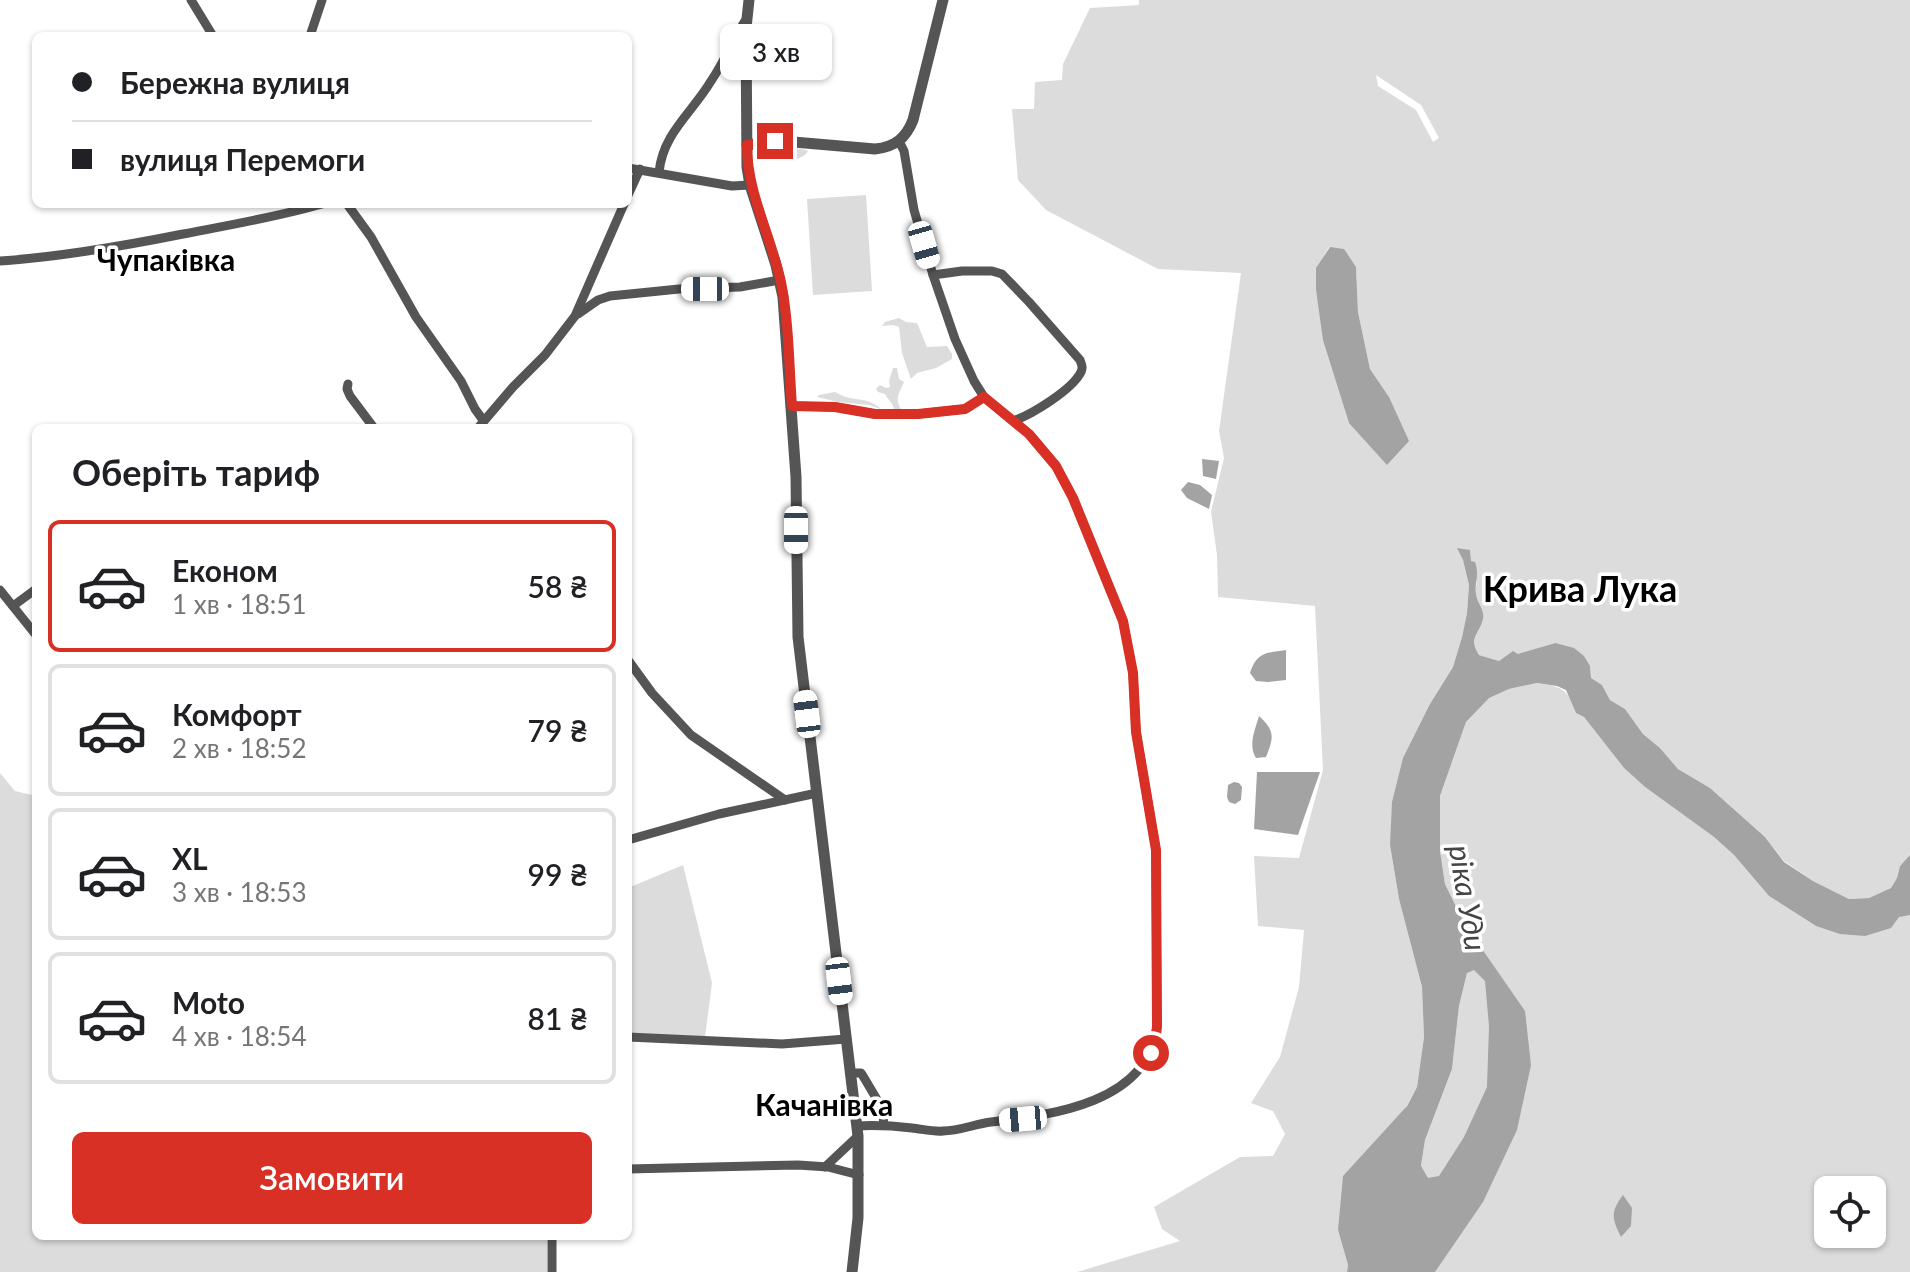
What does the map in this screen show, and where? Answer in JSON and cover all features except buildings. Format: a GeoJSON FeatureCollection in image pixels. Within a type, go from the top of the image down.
{"type":"FeatureCollection","features":[{"type":"Feature","properties":{"kind":"street"},"geometry":{"type":"LineString","coordinates":[[191,0],[211,32]]}},
{"type":"Feature","properties":{"kind":"street"},"geometry":{"type":"LineString","coordinates":[[311,32],[322,0]]}},
{"type":"Feature","properties":{"kind":"street"},"geometry":{"type":"LineString","coordinates":[[749,0],[747,167],[780,280],[786,319],[796,477],[798,637],[858,1131],[857,1232],[852,1272]]}},
{"type":"Feature","properties":{"kind":"street"},"geometry":{"type":"LineString","coordinates":[[747,145],[782,141],[875,149],[899,141],[913,120],[943,0]]}},
{"type":"Feature","properties":{"kind":"street"},"geometry":{"type":"LineString","coordinates":[[659,172],[667,140],[711,81],[747,18]]}},
{"type":"Feature","properties":{"kind":"street"},"geometry":{"type":"LineString","coordinates":[[825,1167],[858,1131],[884,1125],[943,1131],[1036,1117],[1072,1108],[1120,1086],[1135,1074],[1146,1062],[1156,1036],[1156,850],[1136,732],[1133,673],[1123,621],[1064,480],[1044,451],[977,387],[955,339],[933,275],[914,210],[904,151],[899,141]]}},
{"type":"Feature","properties":{"kind":"street"},"geometry":{"type":"LineString","coordinates":[[632,168],[732,186],[750,185]]}},
{"type":"Feature","properties":{"kind":"street"},"geometry":{"type":"LineString","coordinates":[[632,186],[640,169]]}},
{"type":"Feature","properties":{"kind":"street"},"geometry":{"type":"LineString","coordinates":[[0,261],[117,247],[305,208]]}},
{"type":"Feature","properties":{"kind":"street"},"geometry":{"type":"LineString","coordinates":[[350,208],[371,237],[416,317],[461,381],[480,424],[545,355],[575,316],[622,208]]}},
{"type":"Feature","properties":{"kind":"street"},"geometry":{"type":"LineString","coordinates":[[933,275],[962,271],[1002,274],[1080,360],[1081,373],[1070,384],[1036,411],[1013,421]]}},
{"type":"Feature","properties":{"kind":"street"},"geometry":{"type":"LineString","coordinates":[[575,316],[598,300],[610,296],[740,287],[780,280]]}},
{"type":"Feature","properties":{"kind":"street"},"geometry":{"type":"LineString","coordinates":[[348,384],[350,396],[371,424]]}},
{"type":"Feature","properties":{"kind":"street"},"geometry":{"type":"LineString","coordinates":[[792,406],[835,407],[875,414],[918,414],[965,409],[984,397]]}},
{"type":"Feature","properties":{"kind":"street"},"geometry":{"type":"LineString","coordinates":[[0,590],[32,630]]}},
{"type":"Feature","properties":{"kind":"street"},"geometry":{"type":"LineString","coordinates":[[13,606],[32,592]]}},
{"type":"Feature","properties":{"kind":"street"},"geometry":{"type":"LineString","coordinates":[[632,666],[652,693],[691,735],[785,800]]}},
{"type":"Feature","properties":{"kind":"street"},"geometry":{"type":"LineString","coordinates":[[632,839],[719,814],[817,793]]}},
{"type":"Feature","properties":{"kind":"street"},"geometry":{"type":"LineString","coordinates":[[632,1037],[782,1044],[846,1039]]}},
{"type":"Feature","properties":{"kind":"street"},"geometry":{"type":"LineString","coordinates":[[851,1073],[861,1073],[863,1076],[882,1108],[884,1125]]}},
{"type":"Feature","properties":{"kind":"street"},"geometry":{"type":"LineString","coordinates":[[632,1169],[785,1165],[825,1167],[859,1175]]}},
{"type":"Feature","properties":{"kind":"street"},"geometry":{"type":"LineString","coordinates":[[552,1240],[552,1272]]}},
{"type":"Feature","properties":{"kind":"shaded area"},"geometry":{"type":"Polygon","coordinates":[[[1139,0],[1910,0],[1910,855],[1900,866],[1891,888],[1869,898],[1849,899],[1813,881],[1784,861],[1765,837],[1710,788],[1678,769],[1643,734],[1625,709],[1610,700],[1602,685],[1591,678],[1590,666],[1554,643],[1518,655],[1513,652],[1499,661],[1479,655],[1474,641],[1483,618],[1475,592],[1477,582],[1469,557],[1471,554],[1458,549],[1469,585],[1462,637],[1453,667],[1430,704],[1390,845],[1399,899],[1422,987],[1424,1037],[1417,1087],[1338,1230],[1348,1265],[1347,1272],[1077,1272],[1180,1241],[1162,1229],[1154,1207],[1240,1157],[1273,1156],[1285,1134],[1273,1111],[1251,1103],[1280,1057],[1299,987],[1304,930],[1258,926],[1254,856],[1299,858],[1323,770],[1315,606],[1218,597],[1217,555],[1211,512],[1224,458],[1219,431],[1241,273],[1158,269],[1046,210],[1018,180],[1012,109],[1034,109],[1035,82],[1062,80],[1063,64],[1090,8],[1139,5],[1139,0]],[[1376,75],[1378,86],[1416,110],[1433,142],[1439,138],[1421,105],[1376,75]],[[1329,247],[1316,269],[1316,290],[1324,340],[1349,423],[1389,397],[1370,369],[1358,312],[1356,267],[1329,247]]]}},
{"type":"Feature","properties":{"kind":"shaded area"},"geometry":{"type":"Polygon","coordinates":[[[778,146],[808,151],[793,161],[764,153],[761,149],[778,146]]]}},
{"type":"Feature","properties":{"kind":"shaded area"},"geometry":{"type":"Polygon","coordinates":[[[866,195],[872,291],[813,295],[807,199],[866,195]]]}},
{"type":"Feature","properties":{"kind":"shaded area"},"geometry":{"type":"Polygon","coordinates":[[[1330,247],[1344,249],[1356,267],[1358,312],[1370,369],[1389,397],[1409,441],[1387,465],[1349,423],[1323,340],[1316,268],[1330,247]]]}},
{"type":"Feature","properties":{"kind":"shaded area"},"geometry":{"type":"Polygon","coordinates":[[[899,318],[917,323],[927,347],[947,346],[952,359],[936,368],[917,373],[911,379],[902,353],[899,327],[882,326],[899,318]]]}},
{"type":"Feature","properties":{"kind":"shaded area"},"geometry":{"type":"Polygon","coordinates":[[[893,368],[897,368],[899,379],[904,382],[898,398],[901,409],[894,409],[885,394],[876,389],[880,385],[890,387],[893,368]]]}},
{"type":"Feature","properties":{"kind":"shaded area"},"geometry":{"type":"Polygon","coordinates":[[[835,392],[870,402],[881,409],[817,397],[835,392]]]}},
{"type":"Feature","properties":{"kind":"shaded area"},"geometry":{"type":"Polygon","coordinates":[[[1202,459],[1219,461],[1216,479],[1203,476],[1202,459]]]}},
{"type":"Feature","properties":{"kind":"shaded area"},"geometry":{"type":"Polygon","coordinates":[[[1188,482],[1200,485],[1212,495],[1209,509],[1187,498],[1181,490],[1188,482]]]}},
{"type":"Feature","properties":{"kind":"shaded area"},"geometry":{"type":"Polygon","coordinates":[[[1457,548],[1470,550],[1471,561],[1475,562],[1476,594],[1483,616],[1474,640],[1479,655],[1499,661],[1513,651],[1518,654],[1555,643],[1574,648],[1590,666],[1591,678],[1602,685],[1610,700],[1625,709],[1643,734],[1678,769],[1710,788],[1765,837],[1784,862],[1813,881],[1849,899],[1869,898],[1891,888],[1900,866],[1910,855],[1910,915],[1899,917],[1891,928],[1865,936],[1840,934],[1816,926],[1769,896],[1714,837],[1624,768],[1584,717],[1576,713],[1566,690],[1537,683],[1509,689],[1489,698],[1466,722],[1440,796],[1440,851],[1445,884],[1464,923],[1525,1011],[1531,1065],[1517,1130],[1483,1202],[1435,1272],[1347,1272],[1348,1265],[1338,1230],[1343,1176],[1407,1106],[1417,1087],[1424,1037],[1422,987],[1399,899],[1390,845],[1392,802],[1403,758],[1453,667],[1462,637],[1469,585],[1457,548]],[[1474,970],[1467,973],[1459,1006],[1452,1069],[1425,1140],[1421,1166],[1428,1178],[1439,1176],[1464,1137],[1487,1087],[1489,1026],[1485,981],[1474,970]]]}},
{"type":"Feature","properties":{"kind":"shaded area"},"geometry":{"type":"Polygon","coordinates":[[[1286,650],[1286,680],[1256,681],[1250,673],[1259,657],[1286,650]]]}},
{"type":"Feature","properties":{"kind":"shaded area"},"geometry":{"type":"Polygon","coordinates":[[[1537,683],[1563,690],[1576,713],[1584,717],[1624,768],[1714,837],[1769,896],[1816,926],[1910,915],[1910,1272],[1394,1272],[1425,1140],[1452,1069],[1459,1006],[1467,973],[1464,923],[1445,884],[1440,851],[1440,796],[1466,722],[1488,698],[1509,689],[1537,683]]]}},
{"type":"Feature","properties":{"kind":"shaded area"},"geometry":{"type":"Polygon","coordinates":[[[1259,716],[1268,726],[1272,739],[1266,757],[1256,758],[1252,743],[1259,716]]]}},
{"type":"Feature","properties":{"kind":"shaded area"},"geometry":{"type":"Polygon","coordinates":[[[1257,772],[1320,772],[1298,835],[1254,829],[1257,772]]]}},
{"type":"Feature","properties":{"kind":"shaded area"},"geometry":{"type":"Polygon","coordinates":[[[0,773],[15,791],[32,795],[32,1240],[547,1240],[547,1272],[0,1272],[0,773]]]}},
{"type":"Feature","properties":{"kind":"shaded area"},"geometry":{"type":"Polygon","coordinates":[[[1234,782],[1242,787],[1241,800],[1235,804],[1229,802],[1227,797],[1228,785],[1234,782]]]}},
{"type":"Feature","properties":{"kind":"shaded area"},"geometry":{"type":"Polygon","coordinates":[[[683,865],[712,983],[705,1037],[632,1034],[632,886],[683,865]]]}},
{"type":"Feature","properties":{"kind":"shaded area"},"geometry":{"type":"Polygon","coordinates":[[[1623,1195],[1632,1208],[1631,1226],[1621,1237],[1614,1216],[1623,1195]]]}},
{"type":"Feature","properties":{"kind":"district","name":"Чупаківка"},"geometry":{"type":"Point","coordinates":[166,261]}},
{"type":"Feature","properties":{"kind":"district","name":"Крива Лука"},"geometry":{"type":"Point","coordinates":[1580,589]}},
{"type":"Feature","properties":{"kind":"district","name":"Качанівка"},"geometry":{"type":"Point","coordinates":[824,1106]}},
{"type":"Feature","properties":{"kind":"route"},"geometry":{"type":"LineString","coordinates":[[775,141],[747,145],[747,158],[750,185],[782,288],[792,406],[835,407],[875,414],[918,414],[965,409],[984,397],[1029,434],[1056,466],[1073,498],[1120,612],[1133,673],[1136,732],[1156,850],[1158,1009],[1151,1053]]}},
{"type":"Feature","properties":{"kind":"water label","name":"ріка Уди"},"geometry":{"type":"Point","coordinates":[1467,898]}}]}
